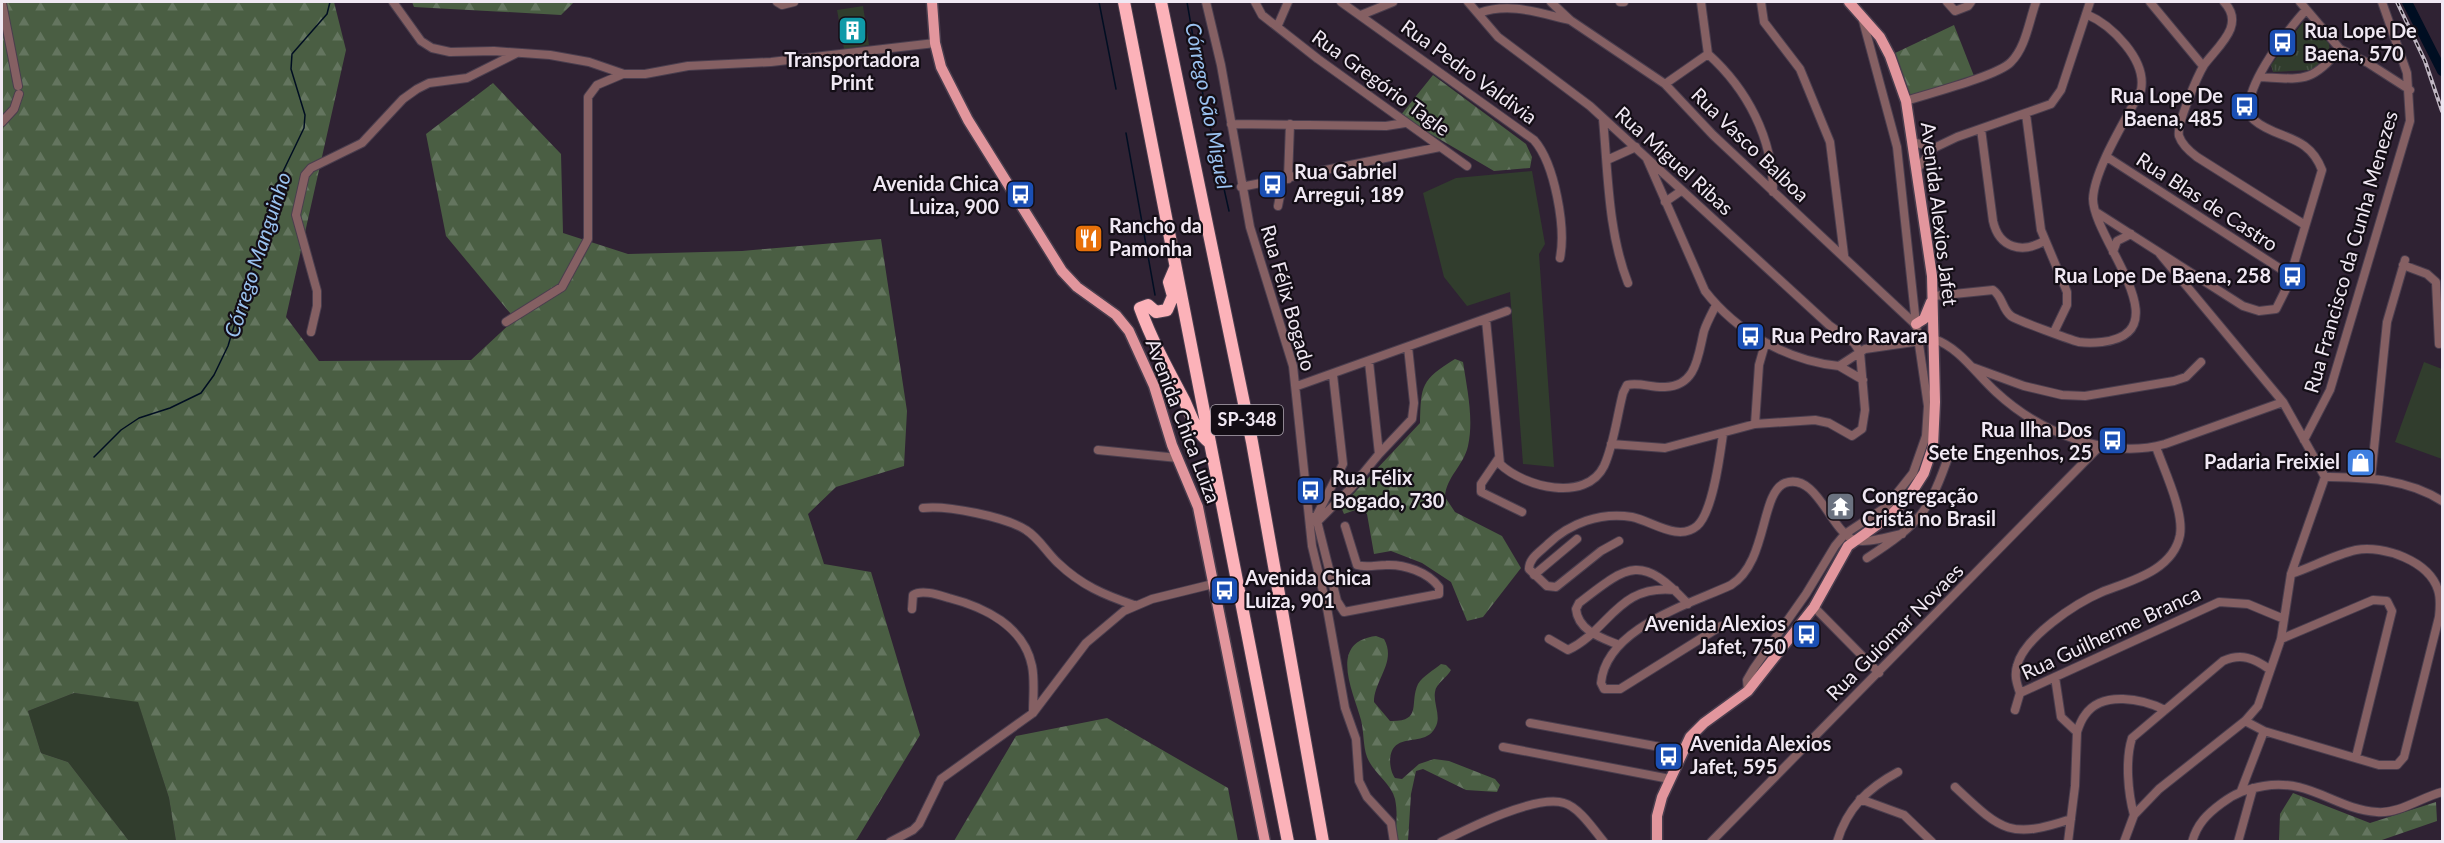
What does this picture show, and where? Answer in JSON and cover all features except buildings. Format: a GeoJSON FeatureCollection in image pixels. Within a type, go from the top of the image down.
{"type":"FeatureCollection","features":[{"type":"Feature","properties":{"kind":"highway","name":"SP-348"},"geometry":{"type":"LineString","coordinates":[[1124,2],[1288,842]]}},
{"type":"Feature","properties":{"kind":"highway","name":"SP-348"},"geometry":{"type":"LineString","coordinates":[[1161,2],[1252,442],[1323,842]]}},
{"type":"Feature","properties":{"kind":"highway"},"geometry":{"type":"LineString","coordinates":[[1175,267],[1169,282],[1173,296],[1167,310],[1156,312],[1148,305],[1140,308],[1159,357],[1184,402],[1197,433],[1210,443]]}},
{"type":"Feature","properties":{"kind":"main road","name":"Avenida Chica Luiza"},"geometry":{"type":"LineString","coordinates":[[932,2],[935,43],[941,67],[968,120],[1062,271],[1077,287],[1116,315],[1129,331],[1154,386],[1178,458],[1198,507],[1265,842]]}},
{"type":"Feature","properties":{"kind":"main road","name":"Avenida Alexios Jafet"},"geometry":{"type":"LineString","coordinates":[[1657,842],[1657,816],[1670,779],[1690,737],[1704,723],[1748,691],[1814,607],[1850,537],[1878,526],[1900,506],[1924,473],[1933,446],[1935,425],[1934,296],[1906,101],[1890,56],[1874,29],[1849,2]]}},
{"type":"Feature","properties":{"kind":"main road"},"geometry":{"type":"LineString","coordinates":[[1916,324],[1924,319],[1934,296]]}},
{"type":"Feature","properties":{"kind":"street"},"geometry":{"type":"LineString","coordinates":[[393,2],[422,41],[432,48],[450,52],[518,52],[589,62],[624,74],[645,74],[688,66],[771,62],[935,43]]}},
{"type":"Feature","properties":{"kind":"street"},"geometry":{"type":"LineString","coordinates":[[777,2],[782,4],[794,2]]}},
{"type":"Feature","properties":{"kind":"street","name":"Rua Félix Bogado"},"geometry":{"type":"LineString","coordinates":[[1206,2],[1223,73],[1241,187],[1250,227],[1297,386],[1314,519],[1312,546],[1327,608],[1339,683],[1356,739],[1359,781],[1367,797],[1391,823],[1394,842]]}},
{"type":"Feature","properties":{"kind":"street","name":"Rua Gregório Tagle"},"geometry":{"type":"LineString","coordinates":[[1255,2],[1262,15],[1278,25],[1317,59],[1467,166]]}},
{"type":"Feature","properties":{"kind":"street"},"geometry":{"type":"LineString","coordinates":[[1278,25],[1288,2]]}},
{"type":"Feature","properties":{"kind":"street","name":"Rua Pedro Valdivia"},"geometry":{"type":"LineString","coordinates":[[1341,2],[1534,140],[1542,149],[1548,163],[1562,228],[1563,242],[1560,258]]}},
{"type":"Feature","properties":{"kind":"street"},"geometry":{"type":"LineString","coordinates":[[1361,15],[1392,2]]}},
{"type":"Feature","properties":{"kind":"street","name":"Rua Miguel Ribas"},"geometry":{"type":"LineString","coordinates":[[1468,2],[1479,12],[1498,37],[1636,147],[1681,191],[1854,343],[1856,354]]}},
{"type":"Feature","properties":{"kind":"street","name":"Rua Vasco Balboa"},"geometry":{"type":"LineString","coordinates":[[1551,2],[1570,20],[1665,84],[1713,135],[1916,324]]}},
{"type":"Feature","properties":{"kind":"street"},"geometry":{"type":"LineString","coordinates":[[1701,2],[1708,54],[1743,94],[1760,126],[1771,155],[1773,192]]}},
{"type":"Feature","properties":{"kind":"street"},"geometry":{"type":"LineString","coordinates":[[1761,2],[1766,26],[1800,69],[1830,142],[1844,255]]}},
{"type":"Feature","properties":{"kind":"street"},"geometry":{"type":"LineString","coordinates":[[1947,2],[1955,11],[1968,6],[1971,2]]}},
{"type":"Feature","properties":{"kind":"street"},"geometry":{"type":"LineString","coordinates":[[1906,101],[2007,66],[2021,48],[2036,2]]}},
{"type":"Feature","properties":{"kind":"street"},"geometry":{"type":"LineString","coordinates":[[1917,169],[1934,148],[2048,106],[2058,95],[2090,2]]}},
{"type":"Feature","properties":{"kind":"street"},"geometry":{"type":"LineString","coordinates":[[2150,2],[2203,66]]}},
{"type":"Feature","properties":{"kind":"street"},"geometry":{"type":"LineString","coordinates":[[2224,2],[2233,15],[2231,28],[2203,66],[2179,125],[2182,143],[2197,157],[2306,225]]}},
{"type":"Feature","properties":{"kind":"street"},"geometry":{"type":"LineString","coordinates":[[2300,2],[2340,49],[2368,63],[2410,90]]}},
{"type":"Feature","properties":{"kind":"street","name":"Rua Francisco da Cunha Menezes"},"geometry":{"type":"LineString","coordinates":[[2304,440],[2319,414],[2333,380],[2405,140],[2411,112],[2410,90],[2404,61],[2382,2]]}},
{"type":"Feature","properties":{"kind":"street"},"geometry":{"type":"LineString","coordinates":[[2,3],[18,90],[14,109],[2,122]]}},
{"type":"Feature","properties":{"kind":"street"},"geometry":{"type":"LineString","coordinates":[[1479,12],[1499,7],[1512,8],[1570,20]]}},
{"type":"Feature","properties":{"kind":"street"},"geometry":{"type":"LineString","coordinates":[[2095,211],[2243,306],[2259,311],[2272,311],[2279,306],[2322,170],[2307,148],[2288,135],[2254,120],[2248,113],[2250,95],[2259,77],[2306,10]]}},
{"type":"Feature","properties":{"kind":"street"},"geometry":{"type":"LineString","coordinates":[[1934,296],[1993,290],[2012,317],[2086,343],[2116,339],[2129,331],[2137,316],[2136,302],[2095,211],[2094,189],[2107,157],[2141,90],[2142,77],[2115,34],[2105,24],[2086,14]]}},
{"type":"Feature","properties":{"kind":"street","name":"Avenida Alexios Jafet"},"geometry":{"type":"LineString","coordinates":[[1748,691],[1747,680],[1754,668],[1850,537],[1886,507],[1917,466],[1926,436],[1928,406],[1916,324],[1897,147],[1862,16]]}},
{"type":"Feature","properties":{"kind":"street"},"geometry":{"type":"LineString","coordinates":[[2259,77],[2310,77],[2323,68],[2340,49]]}},
{"type":"Feature","properties":{"kind":"street"},"geometry":{"type":"LineString","coordinates":[[311,332],[318,298],[296,215],[305,175],[311,168],[362,143],[403,99],[417,89],[429,83],[467,78],[518,52]]}},
{"type":"Feature","properties":{"kind":"street"},"geometry":{"type":"LineString","coordinates":[[1665,84],[1708,54]]}},
{"type":"Feature","properties":{"kind":"street"},"geometry":{"type":"LineString","coordinates":[[506,322],[561,287],[579,259],[590,230],[588,96],[597,85],[624,74]]}},
{"type":"Feature","properties":{"kind":"street"},"geometry":{"type":"LineString","coordinates":[[2026,114],[2044,241],[2067,292],[2067,305],[2054,332]]}},
{"type":"Feature","properties":{"kind":"street"},"geometry":{"type":"LineString","coordinates":[[1603,119],[1619,255],[1629,283]]}},
{"type":"Feature","properties":{"kind":"street"},"geometry":{"type":"LineString","coordinates":[[1231,124],[1386,126],[1405,123]]}},
{"type":"Feature","properties":{"kind":"street"},"geometry":{"type":"LineString","coordinates":[[1278,206],[1286,179],[1290,124]]}},
{"type":"Feature","properties":{"kind":"street"},"geometry":{"type":"LineString","coordinates":[[1981,129],[1993,221],[1998,236],[2007,244],[2021,249],[2031,248],[2044,241]]}},
{"type":"Feature","properties":{"kind":"street"},"geometry":{"type":"LineString","coordinates":[[1913,142],[1934,148]]}},
{"type":"Feature","properties":{"kind":"street"},"geometry":{"type":"LineString","coordinates":[[1241,187],[1440,147]]}},
{"type":"Feature","properties":{"kind":"street"},"geometry":{"type":"LineString","coordinates":[[1607,160],[1636,147]]}},
{"type":"Feature","properties":{"kind":"street"},"geometry":{"type":"LineString","coordinates":[[1646,156],[1705,291],[1716,305],[1765,344],[1839,366],[1863,380]]}},
{"type":"Feature","properties":{"kind":"street","name":"Rua Blas de Castro"},"geometry":{"type":"LineString","coordinates":[[2107,157],[2290,275]]}},
{"type":"Feature","properties":{"kind":"street"},"geometry":{"type":"LineString","coordinates":[[1665,202],[1681,191]]}},
{"type":"Feature","properties":{"kind":"street"},"geometry":{"type":"LineString","coordinates":[[2113,252],[2117,241],[2131,234]]}},
{"type":"Feature","properties":{"kind":"street"},"geometry":{"type":"LineString","coordinates":[[2125,840],[2134,815],[2159,789],[2245,721],[2258,706],[2269,669],[2282,639],[2291,574],[2325,477],[2283,402],[2157,250]]}},
{"type":"Feature","properties":{"kind":"street"},"geometry":{"type":"LineString","coordinates":[[2371,478],[2387,322],[2404,262],[2427,274],[2436,282],[2439,344]]}},
{"type":"Feature","properties":{"kind":"street"},"geometry":{"type":"LineString","coordinates":[[1486,320],[1498,459],[1512,474],[1536,485],[1569,487],[1588,481],[1599,473],[1611,444],[1627,385],[1638,384],[1664,388],[1687,378],[1700,358],[1706,326],[1716,305]]}},
{"type":"Feature","properties":{"kind":"street"},"geometry":{"type":"LineString","coordinates":[[1297,386],[1507,311]]}},
{"type":"Feature","properties":{"kind":"street"},"geometry":{"type":"LineString","coordinates":[[1839,366],[1856,354],[1873,347],[1934,339],[1944,343],[1998,394],[2055,431],[2101,446],[2133,449],[2156,447],[2283,402]]}},
{"type":"Feature","properties":{"kind":"street"},"geometry":{"type":"LineString","coordinates":[[1755,424],[1759,365],[1765,344]]}},
{"type":"Feature","properties":{"kind":"street"},"geometry":{"type":"LineString","coordinates":[[1314,519],[1351,488],[1412,419],[1414,403],[1408,347]]}},
{"type":"Feature","properties":{"kind":"street"},"geometry":{"type":"LineString","coordinates":[[1611,444],[1665,448],[1755,424],[1823,420],[1852,436],[1859,432],[1864,423],[1863,380],[1856,354]]}},
{"type":"Feature","properties":{"kind":"street"},"geometry":{"type":"LineString","coordinates":[[1369,362],[1379,454]]}},
{"type":"Feature","properties":{"kind":"street"},"geometry":{"type":"LineString","coordinates":[[1971,367],[2042,391],[2085,396],[2174,381],[2190,374],[2201,362]]}},
{"type":"Feature","properties":{"kind":"street"},"geometry":{"type":"LineString","coordinates":[[1333,375],[1342,469],[1314,519],[1338,601],[1344,612],[1439,594],[1439,587],[1431,579],[1411,569],[1390,564],[1357,566],[1345,526]]}},
{"type":"Feature","properties":{"kind":"street"},"geometry":{"type":"LineString","coordinates":[[1619,541],[1601,551],[1556,587],[1547,586],[1529,569],[1532,560],[1562,531],[1573,524],[1597,519],[1632,517],[1674,532],[1691,531],[1700,524],[1708,506],[1723,434]]}},
{"type":"Feature","properties":{"kind":"street","name":"Rua Guiomar Novaes"},"geometry":{"type":"LineString","coordinates":[[1712,842],[2101,446]]}},
{"type":"Feature","properties":{"kind":"street"},"geometry":{"type":"LineString","coordinates":[[2015,710],[2020,693],[2016,680],[2017,665],[2036,639],[2077,605],[2152,573],[2180,537],[2178,513],[2156,447]]}},
{"type":"Feature","properties":{"kind":"street"},"geometry":{"type":"LineString","coordinates":[[1098,450],[1178,458]]}},
{"type":"Feature","properties":{"kind":"street"},"geometry":{"type":"LineString","coordinates":[[1868,558],[1902,534],[1923,513],[1935,495],[1950,452]]}},
{"type":"Feature","properties":{"kind":"street"},"geometry":{"type":"LineString","coordinates":[[1498,459],[1481,484],[1481,492],[1522,512]]}},
{"type":"Feature","properties":{"kind":"street"},"geometry":{"type":"LineString","coordinates":[[2325,477],[2371,478],[2407,484],[2442,501]]}},
{"type":"Feature","properties":{"kind":"street"},"geometry":{"type":"LineString","coordinates":[[1721,626],[1620,689],[1612,691],[1605,689],[1601,683],[1602,672],[1619,645],[1634,633],[1698,599],[1731,585],[1745,574],[1757,553],[1774,491],[1783,484],[1799,483],[1810,490],[1850,537],[1902,534]]}},
{"type":"Feature","properties":{"kind":"street"},"geometry":{"type":"LineString","coordinates":[[923,508],[955,509],[1018,525],[1037,539],[1056,562],[1094,592],[1134,605]]}},
{"type":"Feature","properties":{"kind":"street"},"geometry":{"type":"LineString","coordinates":[[1534,575],[1577,539]]}},
{"type":"Feature","properties":{"kind":"street"},"geometry":{"type":"LineString","coordinates":[[2245,721],[2264,731],[2390,766],[2401,762],[2404,757],[2439,617],[2438,589],[2433,579],[2417,564],[2372,550],[2353,551],[2291,574]]}},
{"type":"Feature","properties":{"kind":"street"},"geometry":{"type":"LineString","coordinates":[[1619,645],[1590,632],[1576,614],[1579,603],[1624,571],[1644,570],[1675,590],[1688,604]]}},
{"type":"Feature","properties":{"kind":"street"},"geometry":{"type":"LineString","coordinates":[[889,841],[913,830],[919,824],[936,786],[946,775],[1033,713],[1086,643],[1134,605],[1213,584]]}},
{"type":"Feature","properties":{"kind":"street"},"geometry":{"type":"LineString","coordinates":[[1549,639],[1568,650],[1614,609],[1644,592],[1658,588],[1675,590]]}},
{"type":"Feature","properties":{"kind":"street"},"geometry":{"type":"LineString","coordinates":[[912,609],[913,595],[917,592],[931,593],[974,604],[1009,627],[1022,642],[1032,664],[1033,713]]}},
{"type":"Feature","properties":{"kind":"street"},"geometry":{"type":"LineString","coordinates":[[2282,639],[2373,600],[2381,599],[2391,605],[2384,648],[2356,757]]}},
{"type":"Feature","properties":{"kind":"street","name":"Rua Guilherme Branca"},"geometry":{"type":"LineString","coordinates":[[2020,693],[2219,602],[2248,604],[2284,619]]}},
{"type":"Feature","properties":{"kind":"street"},"geometry":{"type":"LineString","coordinates":[[1814,607],[1879,673]]}},
{"type":"Feature","properties":{"kind":"street"},"geometry":{"type":"LineString","coordinates":[[2134,815],[2130,803],[2130,745],[2140,729],[2190,691],[2215,666],[2230,657],[2250,657],[2269,669]]}},
{"type":"Feature","properties":{"kind":"street"},"geometry":{"type":"LineString","coordinates":[[2055,677],[2061,717],[2077,732]]}},
{"type":"Feature","properties":{"kind":"street"},"geometry":{"type":"LineString","coordinates":[[2067,842],[2071,819],[2077,732],[2085,713],[2101,702],[2136,700],[2165,710]]}},
{"type":"Feature","properties":{"kind":"street"},"geometry":{"type":"LineString","coordinates":[[1530,723],[1682,751]]}},
{"type":"Feature","properties":{"kind":"street"},"geometry":{"type":"LineString","coordinates":[[2241,791],[2264,731]]}},
{"type":"Feature","properties":{"kind":"street"},"geometry":{"type":"LineString","coordinates":[[1503,747],[1670,779]]}},
{"type":"Feature","properties":{"kind":"street"},"geometry":{"type":"LineString","coordinates":[[1837,842],[1850,811],[1860,799],[1881,781],[1898,772]]}},
{"type":"Feature","properties":{"kind":"street"},"geometry":{"type":"LineString","coordinates":[[2192,842],[2201,821],[2241,791],[2253,788],[2289,783],[2360,808],[2381,812],[2442,792]]}},
{"type":"Feature","properties":{"kind":"street"},"geometry":{"type":"LineString","coordinates":[[1955,788],[1987,815],[2010,829],[2030,831],[2071,819]]}},
{"type":"Feature","properties":{"kind":"street"},"geometry":{"type":"LineString","coordinates":[[2238,842],[2253,788]]}},
{"type":"Feature","properties":{"kind":"street"},"geometry":{"type":"LineString","coordinates":[[1860,799],[1904,815],[1932,842]]}},
{"type":"Feature","properties":{"kind":"street"},"geometry":{"type":"LineString","coordinates":[[1441,842],[1496,815],[1555,802],[1568,805],[1604,842]]}},
{"type":"Feature","properties":{"kind":"green space"},"geometry":{"type":"Polygon","coordinates":[[[2,2],[334,2],[346,50],[286,317],[319,361],[471,360],[515,319],[446,236],[426,134],[493,83],[561,154],[563,233],[628,254],[742,251],[881,239],[907,411],[904,466],[836,487],[808,514],[824,564],[871,572],[920,735],[857,839],[853,842],[176,841],[169,798],[138,702],[74,693],[28,711],[41,753],[68,762],[129,841],[2,842],[2,2]]]}},
{"type":"Feature","properties":{"kind":"green space"},"geometry":{"type":"Polygon","coordinates":[[[412,2],[574,2],[561,15],[414,7],[412,2]]]}},
{"type":"Feature","properties":{"kind":"green space"},"geometry":{"type":"Polygon","coordinates":[[[863,6],[869,45],[844,49],[837,10],[863,6]]]}},
{"type":"Feature","properties":{"kind":"green space"},"geometry":{"type":"Polygon","coordinates":[[[2303,22],[2311,22],[2329,44],[2330,54],[2311,70],[2273,72],[2271,65],[2303,22]]]}},
{"type":"Feature","properties":{"kind":"green space"},"geometry":{"type":"Polygon","coordinates":[[[1954,25],[1974,76],[1908,97],[1893,54],[1954,25]]]}},
{"type":"Feature","properties":{"kind":"green space"},"geometry":{"type":"Polygon","coordinates":[[[1433,75],[1526,144],[1532,157],[1530,168],[1494,171],[1400,116],[1433,75]]]}},
{"type":"Feature","properties":{"kind":"green space"},"geometry":{"type":"Polygon","coordinates":[[[1532,171],[1545,244],[1539,254],[1554,467],[1523,464],[1510,292],[1467,306],[1444,277],[1423,193],[1456,178],[1532,171]]]}},
{"type":"Feature","properties":{"kind":"green space"},"geometry":{"type":"Polygon","coordinates":[[[1455,359],[1463,362],[1469,404],[1470,436],[1466,453],[1448,483],[1445,497],[1455,512],[1502,536],[1521,568],[1483,617],[1467,621],[1451,582],[1422,563],[1391,551],[1374,554],[1367,514],[1361,508],[1344,514],[1341,507],[1420,423],[1421,400],[1425,385],[1429,378],[1455,359]]]}},
{"type":"Feature","properties":{"kind":"green space"},"geometry":{"type":"Polygon","coordinates":[[[2424,362],[2442,369],[2442,459],[2395,442],[2424,362]]]}},
{"type":"Feature","properties":{"kind":"green space"},"geometry":{"type":"Polygon","coordinates":[[[1376,636],[1384,639],[1388,655],[1374,702],[1390,721],[1411,715],[1418,684],[1426,676],[1441,664],[1451,670],[1436,689],[1438,719],[1432,733],[1423,738],[1402,742],[1394,747],[1390,765],[1395,778],[1402,779],[1419,764],[1434,759],[1449,761],[1495,779],[1500,785],[1497,792],[1466,790],[1423,769],[1416,771],[1411,794],[1408,841],[1395,841],[1397,815],[1395,799],[1390,788],[1367,757],[1361,720],[1350,683],[1348,658],[1352,648],[1361,640],[1376,636]]]}},
{"type":"Feature","properties":{"kind":"green space"},"geometry":{"type":"Polygon","coordinates":[[[74,693],[138,701],[169,798],[176,841],[129,841],[68,762],[41,753],[28,711],[74,693]]]}},
{"type":"Feature","properties":{"kind":"green space"},"geometry":{"type":"Polygon","coordinates":[[[1107,718],[1228,788],[1238,841],[954,841],[1016,736],[1107,718]]]}},
{"type":"Feature","properties":{"kind":"green space"},"geometry":{"type":"Polygon","coordinates":[[[2293,793],[2370,823],[2436,802],[2437,821],[2379,841],[2279,841],[2280,814],[2293,793]]]}},
{"type":"Feature","properties":{"kind":"waterway","name":"Córrego Manguinho"},"geometry":{"type":"LineString","coordinates":[[94,457],[121,430],[139,418],[170,408],[201,393],[214,375],[228,346],[277,184],[304,128],[305,115],[291,69],[292,54],[327,14],[330,2]]}},
{"type":"Feature","properties":{"kind":"waterway"},"geometry":{"type":"LineString","coordinates":[[1099,2],[1116,89]]}},
{"type":"Feature","properties":{"kind":"waterway","name":"Córrego São Miguel"},"geometry":{"type":"LineString","coordinates":[[1187,2],[1203,95],[1229,211]]}},
{"type":"Feature","properties":{"kind":"waterway"},"geometry":{"type":"LineString","coordinates":[[2407,2],[2442,71]]}},
{"type":"Feature","properties":{"kind":"waterway"},"geometry":{"type":"LineString","coordinates":[[1126,133],[1155,295]]}},
{"type":"Feature","properties":{"kind":"railway"},"geometry":{"type":"LineString","coordinates":[[2397,2],[2425,61],[2442,111]]}},
{"type":"Feature","properties":{"kind":"place","name":"Transportadora Print"},"geometry":{"type":"Point","coordinates":[852,30]}},
{"type":"Feature","properties":{"kind":"place","name":"Rua Lope De Baena, 570"},"geometry":{"type":"Point","coordinates":[2283,42]}},
{"type":"Feature","properties":{"kind":"place","name":"Rua Lope De Baena, 485"},"geometry":{"type":"Point","coordinates":[2244,107]}},
{"type":"Feature","properties":{"kind":"place","name":"Rua Gabriel Arregui, 189"},"geometry":{"type":"Point","coordinates":[1273,184]}},
{"type":"Feature","properties":{"kind":"place","name":"Avenida Chica Luiza, 900"},"geometry":{"type":"Point","coordinates":[1020,195]}},
{"type":"Feature","properties":{"kind":"place","name":"Rancho da Pamonha"},"geometry":{"type":"Point","coordinates":[1088,238]}},
{"type":"Feature","properties":{"kind":"place","name":"Rua Lope De Baena, 258"},"geometry":{"type":"Point","coordinates":[2292,276]}},
{"type":"Feature","properties":{"kind":"place","name":"Rua Pedro Ravara"},"geometry":{"type":"Point","coordinates":[1750,336]}},
{"type":"Feature","properties":{"kind":"place","name":"Rua Ilha Dos Sete Engenhos, 25"},"geometry":{"type":"Point","coordinates":[2113,441]}},
{"type":"Feature","properties":{"kind":"place","name":"Padaria Freixiel"},"geometry":{"type":"Point","coordinates":[2361,462]}},
{"type":"Feature","properties":{"kind":"place","name":"Rua Félix Bogado, 730"},"geometry":{"type":"Point","coordinates":[1311,490]}},
{"type":"Feature","properties":{"kind":"place","name":"Congregação Cristã no Brasil"},"geometry":{"type":"Point","coordinates":[1841,507]}},
{"type":"Feature","properties":{"kind":"place","name":"Avenida Chica Luiza, 901"},"geometry":{"type":"Point","coordinates":[1224,590]}},
{"type":"Feature","properties":{"kind":"place","name":"Avenida Alexios Jafet, 750"},"geometry":{"type":"Point","coordinates":[1807,635]}},
{"type":"Feature","properties":{"kind":"place","name":"Avenida Alexios Jafet, 595"},"geometry":{"type":"Point","coordinates":[1669,756]}}]}
